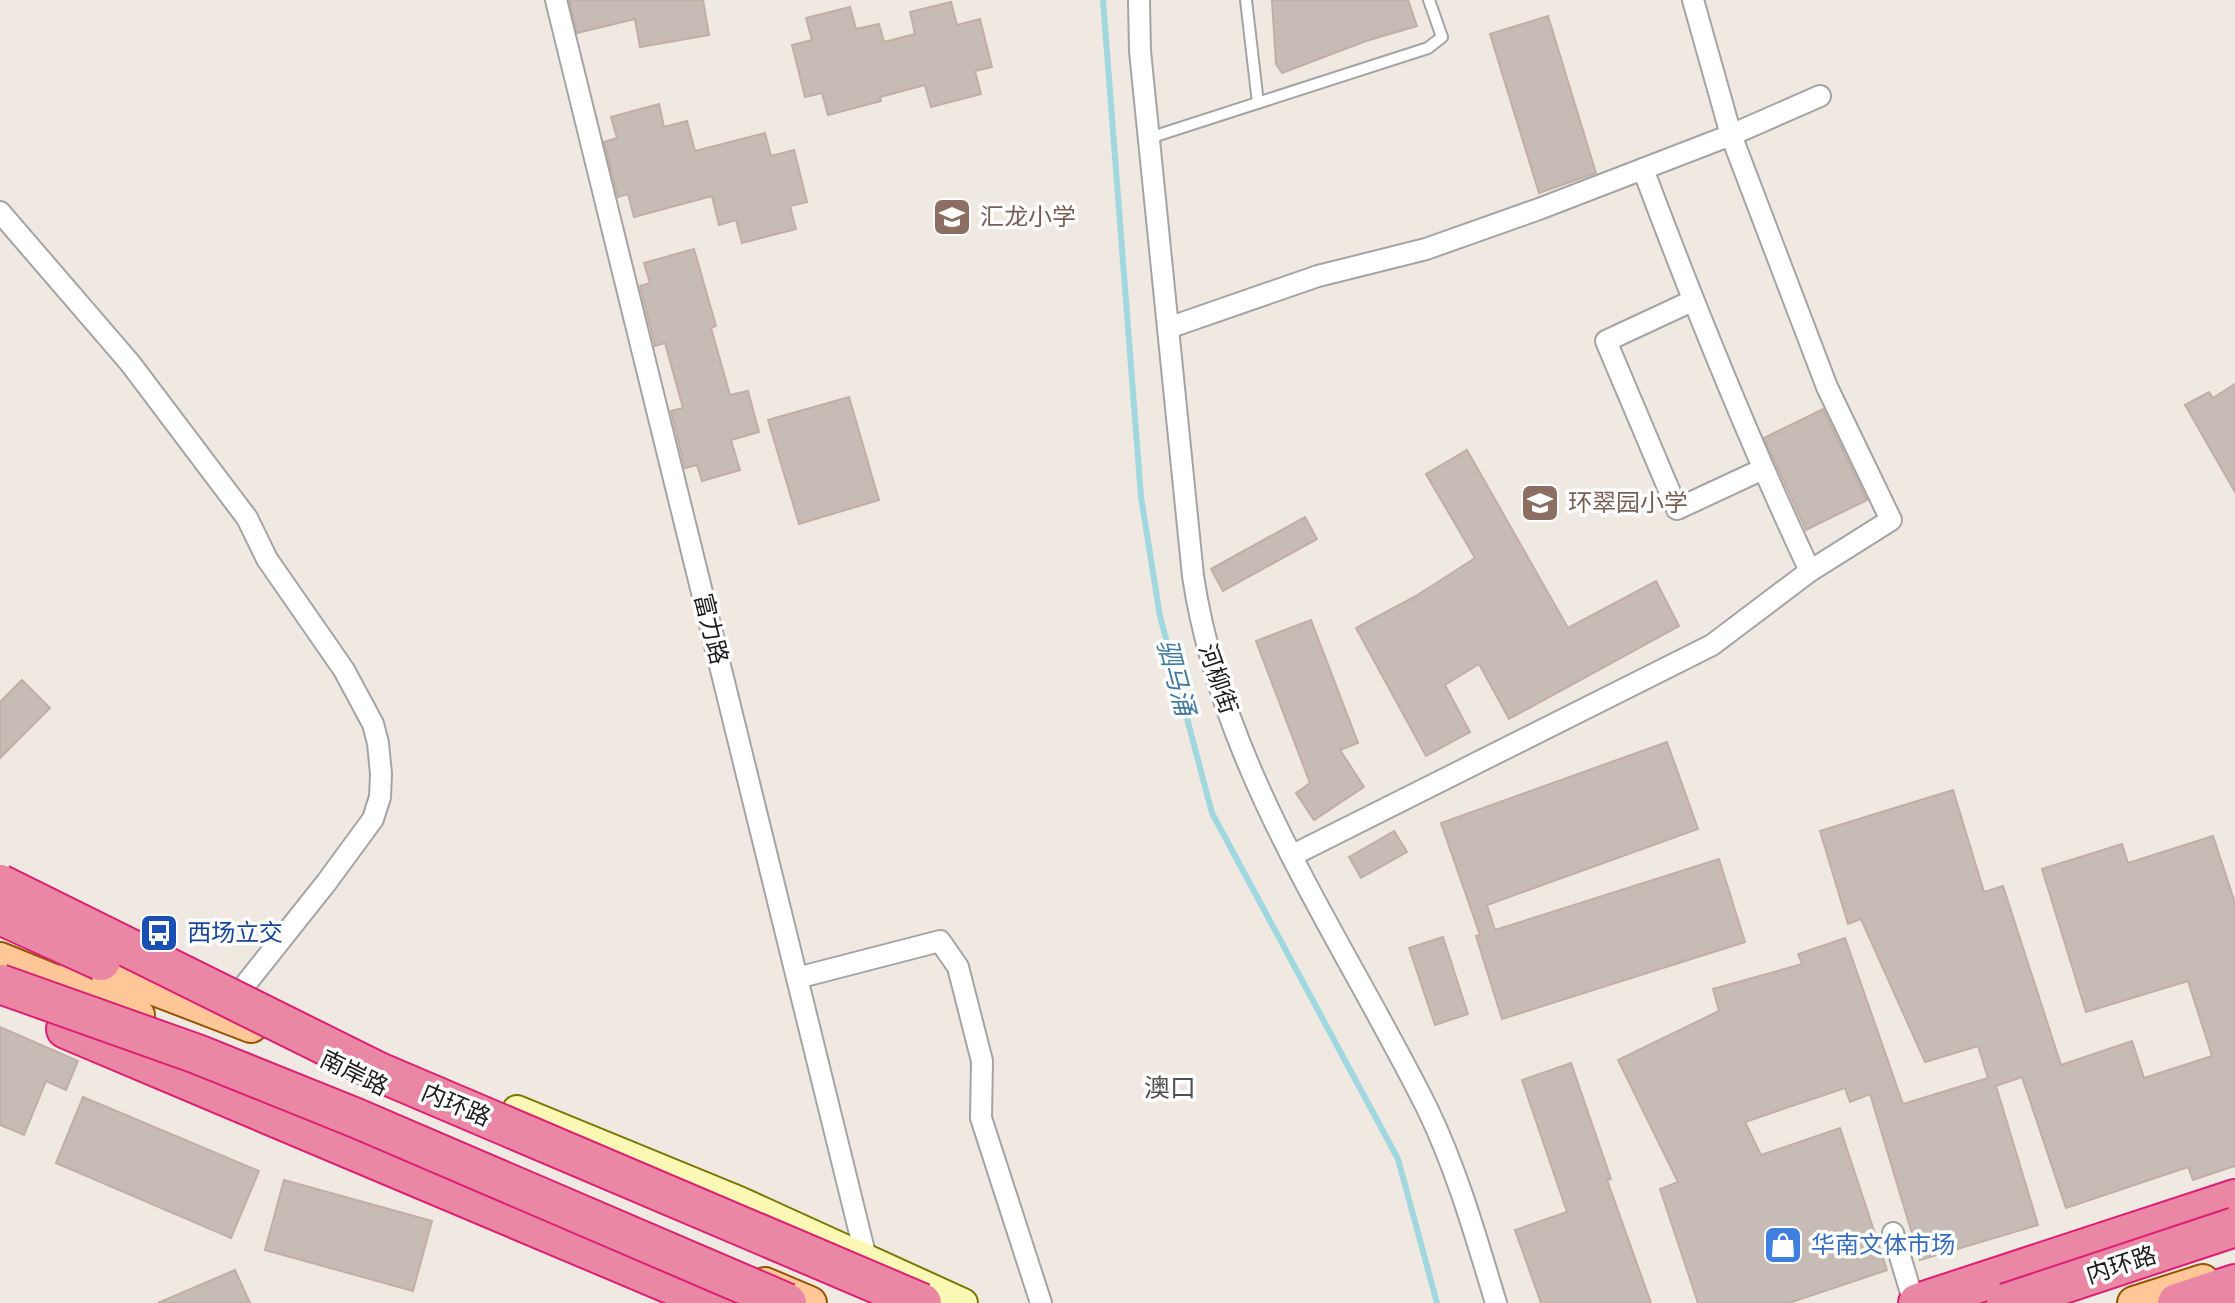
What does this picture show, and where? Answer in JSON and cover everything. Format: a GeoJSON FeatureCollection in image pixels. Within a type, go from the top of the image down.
{"type":"FeatureCollection","features":[{"type":"Feature","properties":{"kind":"highway","name":"内环路"},"geometry":{"type":"LineString","coordinates":[[5,919],[104,963],[374,1060],[922,1303]]}},
{"type":"Feature","properties":{"kind":"highway"},"geometry":{"type":"LineString","coordinates":[[0,984],[197,1054],[776,1294]]}},
{"type":"Feature","properties":{"kind":"highway"},"geometry":{"type":"LineString","coordinates":[[66,1029],[712,1292]]}},
{"type":"Feature","properties":{"kind":"highway"},"geometry":{"type":"LineString","coordinates":[[1917,1295],[2235,1199]]}},
{"type":"Feature","properties":{"kind":"highway","name":"内环路"},"geometry":{"type":"LineString","coordinates":[[2006,1303],[2234,1241]]}},
{"type":"Feature","properties":{"kind":"highway"},"geometry":{"type":"LineString","coordinates":[[2177,1303],[2235,1284]]}},
{"type":"Feature","properties":{"kind":"main road"},"geometry":{"type":"LineString","coordinates":[[5,919],[64,930],[131,930],[374,1060]]}},
{"type":"Feature","properties":{"kind":"main road","name":"南岸路"},"geometry":{"type":"LineString","coordinates":[[5,919],[92,996],[370,1113],[776,1294],[810,1303]]}},
{"type":"Feature","properties":{"kind":"main road","name":"南岸路"},"geometry":{"type":"LineString","coordinates":[[5,919],[187,1000],[266,1031],[421,1105],[880,1303]]}},
{"type":"Feature","properties":{"kind":"main road"},"geometry":{"type":"LineString","coordinates":[[64,930],[187,1000],[476,1093],[739,1201],[963,1303]]}},
{"type":"Feature","properties":{"kind":"main road"},"geometry":{"type":"LineString","coordinates":[[0,1001],[66,1029],[157,1081],[688,1303]]}},
{"type":"Feature","properties":{"kind":"main road"},"geometry":{"type":"LineString","coordinates":[[421,1105],[476,1093]]}},
{"type":"Feature","properties":{"kind":"main road"},"geometry":{"type":"LineString","coordinates":[[1986,1303],[2166,1241],[2234,1241]]}},
{"type":"Feature","properties":{"kind":"main road"},"geometry":{"type":"LineString","coordinates":[[2057,1303],[2234,1241]]}},
{"type":"Feature","properties":{"kind":"main road"},"geometry":{"type":"LineString","coordinates":[[2134,1303],[2234,1241]]}},
{"type":"Feature","properties":{"kind":"street","name":"富力路"},"geometry":{"type":"LineString","coordinates":[[556,0],[866,1258]]}},
{"type":"Feature","properties":{"kind":"street","name":"河柳街"},"geometry":{"type":"LineString","coordinates":[[1139,0],[1140,51],[1200,622],[1228,710],[1269,807],[1428,1111],[1469,1215],[1496,1303]]}},
{"type":"Feature","properties":{"kind":"street"},"geometry":{"type":"LineString","coordinates":[[1293,855],[1712,645],[1810,571],[1891,520],[1827,387],[1731,135],[1693,0]]}},
{"type":"Feature","properties":{"kind":"street"},"geometry":{"type":"LineString","coordinates":[[1168,328],[1318,276],[1426,249],[1731,135],[1820,96]]}},
{"type":"Feature","properties":{"kind":"street"},"geometry":{"type":"LineString","coordinates":[[1643,169],[1692,301],[1810,571]]}},
{"type":"Feature","properties":{"kind":"street"},"geometry":{"type":"LineString","coordinates":[[0,212],[130,363],[247,518],[267,559],[344,670],[373,724],[381,774],[380,797],[373,819],[241,990]]}},
{"type":"Feature","properties":{"kind":"street"},"geometry":{"type":"LineString","coordinates":[[1692,301],[1606,341],[1677,509],[1763,469]]}},
{"type":"Feature","properties":{"kind":"street"},"geometry":{"type":"LineString","coordinates":[[797,978],[940,941],[958,967],[982,1061],[981,1118],[1041,1303]]}},
{"type":"Feature","properties":{"kind":"street"},"geometry":{"type":"LineString","coordinates":[[92,996],[132,1040]]}},
{"type":"Feature","properties":{"kind":"street"},"geometry":{"type":"LineString","coordinates":[[66,1029],[132,1040],[434,1164],[712,1292],[728,1303]]}},
{"type":"Feature","properties":{"kind":"street"},"geometry":{"type":"LineString","coordinates":[[1893,1233],[1917,1295]]}},
{"type":"Feature","properties":{"kind":"street"},"geometry":{"type":"LineString","coordinates":[[712,1292],[776,1294]]}},
{"type":"Feature","properties":{"kind":"lane"},"geometry":{"type":"LineString","coordinates":[[1246,0],[1258,103]]}},
{"type":"Feature","properties":{"kind":"lane"},"geometry":{"type":"LineString","coordinates":[[1149,138],[1428,48],[1442,37],[1429,0]]}},
{"type":"Feature","properties":{"kind":"building"},"geometry":{"type":"Polygon","coordinates":[[[569,0],[703,0],[709,35],[640,47],[635,19],[577,33],[569,0]]]}},
{"type":"Feature","properties":{"kind":"building"},"geometry":{"type":"Polygon","coordinates":[[[1272,0],[1408,0],[1417,26],[1366,41],[1282,73],[1276,64],[1272,0]]]}},
{"type":"Feature","properties":{"kind":"building"},"geometry":{"type":"Polygon","coordinates":[[[951,2],[957,25],[980,19],[992,67],[975,71],[981,94],[931,107],[925,85],[828,115],[822,93],[805,97],[792,45],[812,40],[806,18],[850,7],[856,29],[879,24],[884,42],[915,34],[910,12],[951,2]]]}},
{"type":"Feature","properties":{"kind":"building"},"geometry":{"type":"Polygon","coordinates":[[[1548,16],[1596,173],[1539,193],[1490,34],[1548,16]]]}},
{"type":"Feature","properties":{"kind":"building"},"geometry":{"type":"Polygon","coordinates":[[[659,104],[664,127],[687,121],[695,151],[765,133],[771,156],[794,150],[807,202],[790,206],[796,229],[742,243],[736,220],[719,225],[712,196],[634,217],[628,194],[618,197],[604,142],[617,138],[611,117],[659,104]]]}},
{"type":"Feature","properties":{"kind":"building"},"geometry":{"type":"Polygon","coordinates":[[[694,249],[716,326],[711,328],[730,395],[748,391],[759,432],[731,440],[740,470],[702,481],[697,465],[685,468],[671,411],[683,408],[665,343],[655,346],[640,286],[650,283],[644,263],[694,249]]]}},
{"type":"Feature","properties":{"kind":"building"},"geometry":{"type":"Polygon","coordinates":[[[2235,384],[2235,492],[2185,405],[2209,392],[2213,398],[2235,384]]]}},
{"type":"Feature","properties":{"kind":"building"},"geometry":{"type":"Polygon","coordinates":[[[849,397],[879,500],[799,524],[768,420],[849,397]]]}},
{"type":"Feature","properties":{"kind":"building"},"geometry":{"type":"Polygon","coordinates":[[[1823,409],[1867,500],[1806,530],[1764,438],[1823,409]]]}},
{"type":"Feature","properties":{"kind":"building"},"geometry":{"type":"Polygon","coordinates":[[[1467,450],[1568,628],[1656,581],[1679,626],[1509,719],[1479,664],[1445,685],[1470,732],[1426,756],[1356,628],[1416,596],[1475,558],[1426,474],[1467,450]]]}},
{"type":"Feature","properties":{"kind":"building"},"geometry":{"type":"Polygon","coordinates":[[[1305,517],[1317,539],[1223,591],[1211,569],[1305,517]]]}},
{"type":"Feature","properties":{"kind":"building"},"geometry":{"type":"Polygon","coordinates":[[[1311,620],[1358,743],[1340,750],[1364,787],[1314,820],[1296,793],[1310,783],[1256,641],[1311,620]]]}},
{"type":"Feature","properties":{"kind":"building"},"geometry":{"type":"Polygon","coordinates":[[[22,680],[50,708],[0,758],[0,702],[22,680]]]}},
{"type":"Feature","properties":{"kind":"building"},"geometry":{"type":"Polygon","coordinates":[[[1667,742],[1698,829],[1487,905],[1495,930],[1719,859],[1745,942],[1502,1019],[1476,936],[1480,935],[1441,823],[1667,742]]]}},
{"type":"Feature","properties":{"kind":"building"},"geometry":{"type":"Polygon","coordinates":[[[1953,790],[1984,892],[2003,886],[2061,1065],[2132,1041],[2144,1078],[2212,1056],[2188,981],[2086,1012],[2042,869],[2122,844],[2128,863],[2213,836],[2235,903],[2235,1166],[2193,1180],[2188,1167],[2066,1208],[2022,1077],[1996,1086],[2038,1225],[1920,1260],[1870,1094],[1850,1102],[1845,1088],[1745,1122],[1761,1155],[1840,1128],[1887,1270],[1789,1303],[1698,1303],[1660,1189],[1678,1182],[1618,1060],[1719,1011],[1713,989],[1802,964],[1798,954],[1845,938],[1903,1104],[1988,1078],[1978,1046],[1925,1062],[1861,919],[1848,924],[1820,831],[1953,790]]]}},
{"type":"Feature","properties":{"kind":"building"},"geometry":{"type":"Polygon","coordinates":[[[1394,831],[1407,852],[1361,878],[1349,857],[1394,831]]]}},
{"type":"Feature","properties":{"kind":"building"},"geometry":{"type":"Polygon","coordinates":[[[1443,937],[1468,1014],[1435,1025],[1409,948],[1443,937]]]}},
{"type":"Feature","properties":{"kind":"building"},"geometry":{"type":"Polygon","coordinates":[[[0,1027],[78,1061],[66,1090],[46,1081],[24,1135],[0,1125],[0,1027]]]}},
{"type":"Feature","properties":{"kind":"building"},"geometry":{"type":"Polygon","coordinates":[[[1571,1063],[1611,1179],[1607,1180],[1651,1303],[1541,1303],[1515,1230],[1567,1212],[1522,1080],[1571,1063]]]}},
{"type":"Feature","properties":{"kind":"building"},"geometry":{"type":"Polygon","coordinates":[[[83,1097],[259,1171],[231,1238],[56,1163],[83,1097]]]}},
{"type":"Feature","properties":{"kind":"building"},"geometry":{"type":"Polygon","coordinates":[[[284,1180],[432,1221],[413,1291],[265,1250],[284,1180]]]}},
{"type":"Feature","properties":{"kind":"building"},"geometry":{"type":"Polygon","coordinates":[[[235,1270],[250,1303],[158,1303],[235,1270]]]}},
{"type":"Feature","properties":{"kind":"waterway","name":"驷马涌"},"geometry":{"type":"LineString","coordinates":[[1103,0],[1141,497],[1160,616],[1212,813],[1398,1159],[1437,1303]]}},
{"type":"Feature","properties":{"kind":"place","name":"汇龙小学"},"geometry":{"type":"Point","coordinates":[952,217]}},
{"type":"Feature","properties":{"kind":"place","name":"环翠园小学"},"geometry":{"type":"Point","coordinates":[1540,503]}},
{"type":"Feature","properties":{"kind":"place","name":"西场立交"},"geometry":{"type":"Point","coordinates":[159,933]}},
{"type":"Feature","properties":{"kind":"place","name":"华南文体市场"},"geometry":{"type":"Point","coordinates":[1783,1245]}},
{"type":"Feature","properties":{"kind":"district","name":"澳口"},"geometry":{"type":"Point","coordinates":[1170,1088]}}]}
